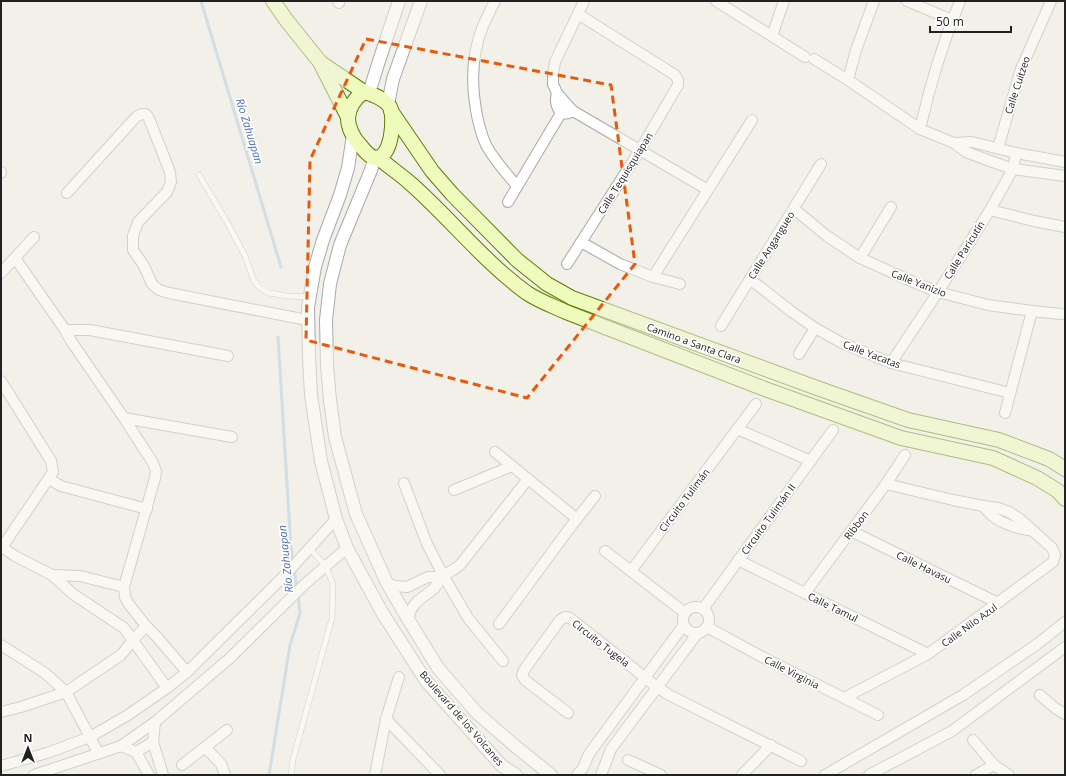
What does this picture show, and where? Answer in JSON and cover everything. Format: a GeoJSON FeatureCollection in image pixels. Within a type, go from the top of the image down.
{"type":"FeatureCollection","features":[{"type":"Feature","properties":{"kind":"main road"},"geometry":{"type":"LineString","coordinates":[[273,1],[320,62],[348,117],[353,135],[358,143],[365,152],[371,156],[377,158],[383,155],[392,131],[389,107],[320,62]]}},
{"type":"Feature","properties":{"kind":"main road"},"geometry":{"type":"LineString","coordinates":[[348,117],[352,105],[357,97],[366,93]]}},
{"type":"Feature","properties":{"kind":"main road","name":"Camino a Santa Clara"},"geometry":{"type":"LineString","coordinates":[[389,107],[432,171],[452,194],[517,260],[548,284],[572,298],[908,420],[999,440],[1049,459],[1065,468]]}},
{"type":"Feature","properties":{"kind":"main road","name":"Camino a Santa Clara"},"geometry":{"type":"LineString","coordinates":[[377,158],[409,182],[497,268],[528,294],[550,305],[765,389],[901,438],[993,458],[1037,478],[1058,492],[1065,499]]}},
{"type":"Feature","properties":{"kind":"street"},"geometry":{"type":"LineString","coordinates":[[366,93],[379,61],[399,1]]}},
{"type":"Feature","properties":{"kind":"street"},"geometry":{"type":"LineString","coordinates":[[389,107],[393,79],[419,1]]}},
{"type":"Feature","properties":{"kind":"street"},"geometry":{"type":"LineString","coordinates":[[494,1],[483,27],[476,50],[473,66],[475,102],[478,123],[486,145],[498,164],[517,186]]}},
{"type":"Feature","properties":{"kind":"street"},"geometry":{"type":"LineString","coordinates":[[584,1],[555,62],[553,84],[557,93],[573,111],[708,190]]}},
{"type":"Feature","properties":{"kind":"street"},"geometry":{"type":"LineString","coordinates":[[716,1],[772,36],[848,80],[920,129],[954,143],[966,152],[1013,169],[1065,176]]}},
{"type":"Feature","properties":{"kind":"street"},"geometry":{"type":"LineString","coordinates":[[772,36],[784,1]]}},
{"type":"Feature","properties":{"kind":"street"},"geometry":{"type":"LineString","coordinates":[[848,80],[856,50],[874,1]]}},
{"type":"Feature","properties":{"kind":"street"},"geometry":{"type":"LineString","coordinates":[[907,1],[952,20]]}},
{"type":"Feature","properties":{"kind":"street"},"geometry":{"type":"LineString","coordinates":[[920,129],[934,75],[952,20],[960,1]]}},
{"type":"Feature","properties":{"kind":"street","name":"Calle Cuitzeo"},"geometry":{"type":"LineString","coordinates":[[998,148],[1021,69],[1051,1]]}},
{"type":"Feature","properties":{"kind":"street","name":"Calle Tequisquiapan"},"geometry":{"type":"LineString","coordinates":[[567,264],[640,150],[678,85],[678,80],[675,75],[578,14]]}},
{"type":"Feature","properties":{"kind":"street"},"geometry":{"type":"LineString","coordinates":[[557,93],[557,107],[561,113],[569,114],[573,111]]}},
{"type":"Feature","properties":{"kind":"street"},"geometry":{"type":"LineString","coordinates":[[508,202],[561,113]]}},
{"type":"Feature","properties":{"kind":"street"},"geometry":{"type":"LineString","coordinates":[[67,193],[136,117],[141,114],[145,114],[148,116],[170,172],[171,182],[167,192],[138,222],[133,236],[133,250],[144,266],[152,284],[159,290],[169,293],[307,320]]}},
{"type":"Feature","properties":{"kind":"street"},"geometry":{"type":"LineString","coordinates":[[653,277],[752,120]]}},
{"type":"Feature","properties":{"kind":"street","name":"Boulevard de los Volcanes"},"geometry":{"type":"LineString","coordinates":[[353,135],[348,168],[318,256],[309,297],[307,320],[311,396],[321,461],[336,519],[348,548],[383,614],[426,681],[502,770],[516,775]]}},
{"type":"Feature","properties":{"kind":"street"},"geometry":{"type":"LineString","coordinates":[[954,143],[972,142],[1016,153],[1065,162]]}},
{"type":"Feature","properties":{"kind":"street","name":"Calle Paricutín"},"geometry":{"type":"LineString","coordinates":[[891,363],[990,210],[1013,169],[1016,153]]}},
{"type":"Feature","properties":{"kind":"street","name":"Boulevard de los Volcanes"},"geometry":{"type":"LineString","coordinates":[[377,158],[340,245],[330,284],[326,320],[327,365],[335,437],[356,514],[387,583],[438,668],[477,713],[551,775]]}},
{"type":"Feature","properties":{"kind":"street","name":"Calle Angangueo"},"geometry":{"type":"LineString","coordinates":[[721,326],[821,164]]}},
{"type":"Feature","properties":{"kind":"street"},"geometry":{"type":"LineString","coordinates":[[860,258],[891,207]]}},
{"type":"Feature","properties":{"kind":"street","name":"Calle Yanizio"},"geometry":{"type":"LineString","coordinates":[[794,209],[827,236],[860,258],[893,274],[938,292],[988,305],[1061,314]]}},
{"type":"Feature","properties":{"kind":"street"},"geometry":{"type":"LineString","coordinates":[[990,210],[1065,227]]}},
{"type":"Feature","properties":{"kind":"street"},"geometry":{"type":"LineString","coordinates":[[329,223],[347,229]]}},
{"type":"Feature","properties":{"kind":"street"},"geometry":{"type":"LineString","coordinates":[[1,273],[34,237]]}},
{"type":"Feature","properties":{"kind":"street"},"geometry":{"type":"LineString","coordinates":[[581,242],[620,264],[653,277],[680,284]]}},
{"type":"Feature","properties":{"kind":"street"},"geometry":{"type":"LineString","coordinates":[[318,256],[336,261]]}},
{"type":"Feature","properties":{"kind":"street"},"geometry":{"type":"LineString","coordinates":[[15,258],[124,418],[156,471],[147,509],[124,587],[125,597],[146,626],[187,672]]}},
{"type":"Feature","properties":{"kind":"street","name":"Calle Yacatas"},"geometry":{"type":"LineString","coordinates":[[750,279],[792,312],[815,328],[842,343],[891,363],[1010,393]]}},
{"type":"Feature","properties":{"kind":"street"},"geometry":{"type":"LineString","coordinates":[[1005,412],[1032,311]]}},
{"type":"Feature","properties":{"kind":"street"},"geometry":{"type":"LineString","coordinates":[[799,354],[815,328]]}},
{"type":"Feature","properties":{"kind":"street"},"geometry":{"type":"LineString","coordinates":[[65,330],[90,330],[228,356]]}},
{"type":"Feature","properties":{"kind":"street"},"geometry":{"type":"LineString","coordinates":[[1,381],[51,460],[53,472],[2,548],[52,576],[73,594],[124,628],[166,688]]}},
{"type":"Feature","properties":{"kind":"street","name":"Circuito Tulimán"},"geometry":{"type":"LineString","coordinates":[[631,571],[756,404]]}},
{"type":"Feature","properties":{"kind":"street"},"geometry":{"type":"LineString","coordinates":[[124,418],[232,437]]}},
{"type":"Feature","properties":{"kind":"street"},"geometry":{"type":"LineString","coordinates":[[737,429],[811,461]]}},
{"type":"Feature","properties":{"kind":"street","name":"Circuito Tulimán II"},"geometry":{"type":"LineString","coordinates":[[703,609],[832,430]]}},
{"type":"Feature","properties":{"kind":"street"},"geometry":{"type":"LineString","coordinates":[[495,452],[577,518]]}},
{"type":"Feature","properties":{"kind":"street","name":"Ribbon"},"geometry":{"type":"LineString","coordinates":[[805,593],[886,484],[905,455]]}},
{"type":"Feature","properties":{"kind":"street"},"geometry":{"type":"LineString","coordinates":[[454,490],[512,466]]}},
{"type":"Feature","properties":{"kind":"street"},"geometry":{"type":"LineString","coordinates":[[49,479],[61,486],[147,509]]}},
{"type":"Feature","properties":{"kind":"street"},"geometry":{"type":"LineString","coordinates":[[387,583],[395,586],[407,587],[428,577],[442,576],[460,565],[528,479]]}},
{"type":"Feature","properties":{"kind":"street"},"geometry":{"type":"LineString","coordinates":[[404,483],[427,544],[442,576],[468,618],[503,661]]}},
{"type":"Feature","properties":{"kind":"street","name":"Calle Nilo Azul"},"geometry":{"type":"LineString","coordinates":[[844,698],[928,654],[1053,562],[1055,555],[1052,548],[1034,531],[1009,512],[998,508],[886,484]]}},
{"type":"Feature","properties":{"kind":"street"},"geometry":{"type":"LineString","coordinates":[[499,624],[595,496]]}},
{"type":"Feature","properties":{"kind":"street"},"geometry":{"type":"LineString","coordinates":[[1,766],[47,753],[90,737],[128,715],[166,688],[187,672],[287,573],[336,519]]}},
{"type":"Feature","properties":{"kind":"street","name":"Calle Havasu"},"geometry":{"type":"LineString","coordinates":[[851,531],[998,603]]}},
{"type":"Feature","properties":{"kind":"street"},"geometry":{"type":"LineString","coordinates":[[34,775],[121,746],[155,722],[230,658],[306,583],[348,548]]}},
{"type":"Feature","properties":{"kind":"street"},"geometry":{"type":"LineString","coordinates":[[605,551],[685,613]]}},
{"type":"Feature","properties":{"kind":"street","name":"Calle Tamul"},"geometry":{"type":"LineString","coordinates":[[738,560],[928,654]]}},
{"type":"Feature","properties":{"kind":"street"},"geometry":{"type":"LineString","coordinates":[[52,576],[80,576],[124,587]]}},
{"type":"Feature","properties":{"kind":"street"},"geometry":{"type":"LineString","coordinates":[[408,619],[409,613],[415,604],[437,587],[442,576]]}},
{"type":"Feature","properties":{"kind":"street"},"geometry":{"type":"LineString","coordinates":[[407,587],[415,604]]}},
{"type":"Feature","properties":{"kind":"street"},"geometry":{"type":"LineString","coordinates":[[577,775],[583,768],[589,754],[683,626],[683,617],[687,610],[695,607],[703,609],[709,615],[710,624],[705,631],[697,634],[611,749],[601,775]]}},
{"type":"Feature","properties":{"kind":"street","name":"Circuito Tugela"},"geometry":{"type":"LineString","coordinates":[[568,713],[525,680],[522,675],[560,620],[565,617],[570,618],[646,678]]}},
{"type":"Feature","properties":{"kind":"street"},"geometry":{"type":"LineString","coordinates":[[825,775],[963,695],[1036,645],[1065,622]]}},
{"type":"Feature","properties":{"kind":"street"},"geometry":{"type":"LineString","coordinates":[[1,712],[66,692],[121,655],[146,626]]}},
{"type":"Feature","properties":{"kind":"street"},"geometry":{"type":"LineString","coordinates":[[683,626],[689,632],[697,634]]}},
{"type":"Feature","properties":{"kind":"street","name":"Calle Virginia"},"geometry":{"type":"LineString","coordinates":[[707,627],[768,660],[878,715]]}},
{"type":"Feature","properties":{"kind":"street"},"geometry":{"type":"LineString","coordinates":[[1,645],[44,673],[66,692],[98,753]]}},
{"type":"Feature","properties":{"kind":"street"},"geometry":{"type":"LineString","coordinates":[[869,775],[952,731],[1065,647]]}},
{"type":"Feature","properties":{"kind":"street"},"geometry":{"type":"LineString","coordinates":[[374,775],[386,719],[399,677]]}},
{"type":"Feature","properties":{"kind":"street"},"geometry":{"type":"LineString","coordinates":[[646,678],[670,695],[801,761]]}},
{"type":"Feature","properties":{"kind":"street"},"geometry":{"type":"LineString","coordinates":[[1040,695],[1055,708],[1065,714]]}},
{"type":"Feature","properties":{"kind":"street"},"geometry":{"type":"LineString","coordinates":[[386,719],[440,775]]}},
{"type":"Feature","properties":{"kind":"street"},"geometry":{"type":"LineString","coordinates":[[155,722],[153,742],[163,775]]}},
{"type":"Feature","properties":{"kind":"street"},"geometry":{"type":"LineString","coordinates":[[182,766],[227,730]]}},
{"type":"Feature","properties":{"kind":"street"},"geometry":{"type":"LineString","coordinates":[[600,740],[611,749]]}},
{"type":"Feature","properties":{"kind":"street"},"geometry":{"type":"LineString","coordinates":[[973,740],[994,765],[1009,775]]}},
{"type":"Feature","properties":{"kind":"street"},"geometry":{"type":"LineString","coordinates":[[136,752],[153,742]]}},
{"type":"Feature","properties":{"kind":"street"},"geometry":{"type":"LineString","coordinates":[[742,775],[771,745]]}},
{"type":"Feature","properties":{"kind":"street"},"geometry":{"type":"LineString","coordinates":[[121,746],[136,752],[149,775]]}},
{"type":"Feature","properties":{"kind":"street"},"geometry":{"type":"LineString","coordinates":[[205,747],[220,764],[226,775]]}},
{"type":"Feature","properties":{"kind":"street"},"geometry":{"type":"LineString","coordinates":[[628,760],[661,775]]}},
{"type":"Feature","properties":{"kind":"street"},"geometry":{"type":"LineString","coordinates":[[976,775],[994,765]]}},
{"type":"Feature","properties":{"kind":"lane"},"geometry":{"type":"LineString","coordinates":[[199,175],[228,224],[245,256],[254,281],[260,288],[269,293],[309,297]]}},
{"type":"Feature","properties":{"kind":"lane"},"geometry":{"type":"LineString","coordinates":[[291,775],[293,759],[332,618],[333,585],[326,566],[309,548]]}},
{"type":"Feature","properties":{"kind":"highlighted area"},"geometry":{"type":"Polygon","coordinates":[[[366,39],[611,85],[635,264],[527,398],[306,340],[310,160],[366,39]]]}},
{"type":"Feature","properties":{"kind":"waterway","name":"Río Zahuapan"},"geometry":{"type":"LineString","coordinates":[[201,1],[281,267]]}},
{"type":"Feature","properties":{"kind":"waterway","name":"Río Zahuapan"},"geometry":{"type":"LineString","coordinates":[[278,337],[293,563]]}},
{"type":"Feature","properties":{"kind":"waterway","name":"Río Zahuapan"},"geometry":{"type":"LineString","coordinates":[[294,568],[297,589]]}},
{"type":"Feature","properties":{"kind":"waterway","name":"Río Zahuapan"},"geometry":{"type":"LineString","coordinates":[[269,775],[290,645],[300,613],[298,594]]}}]}
